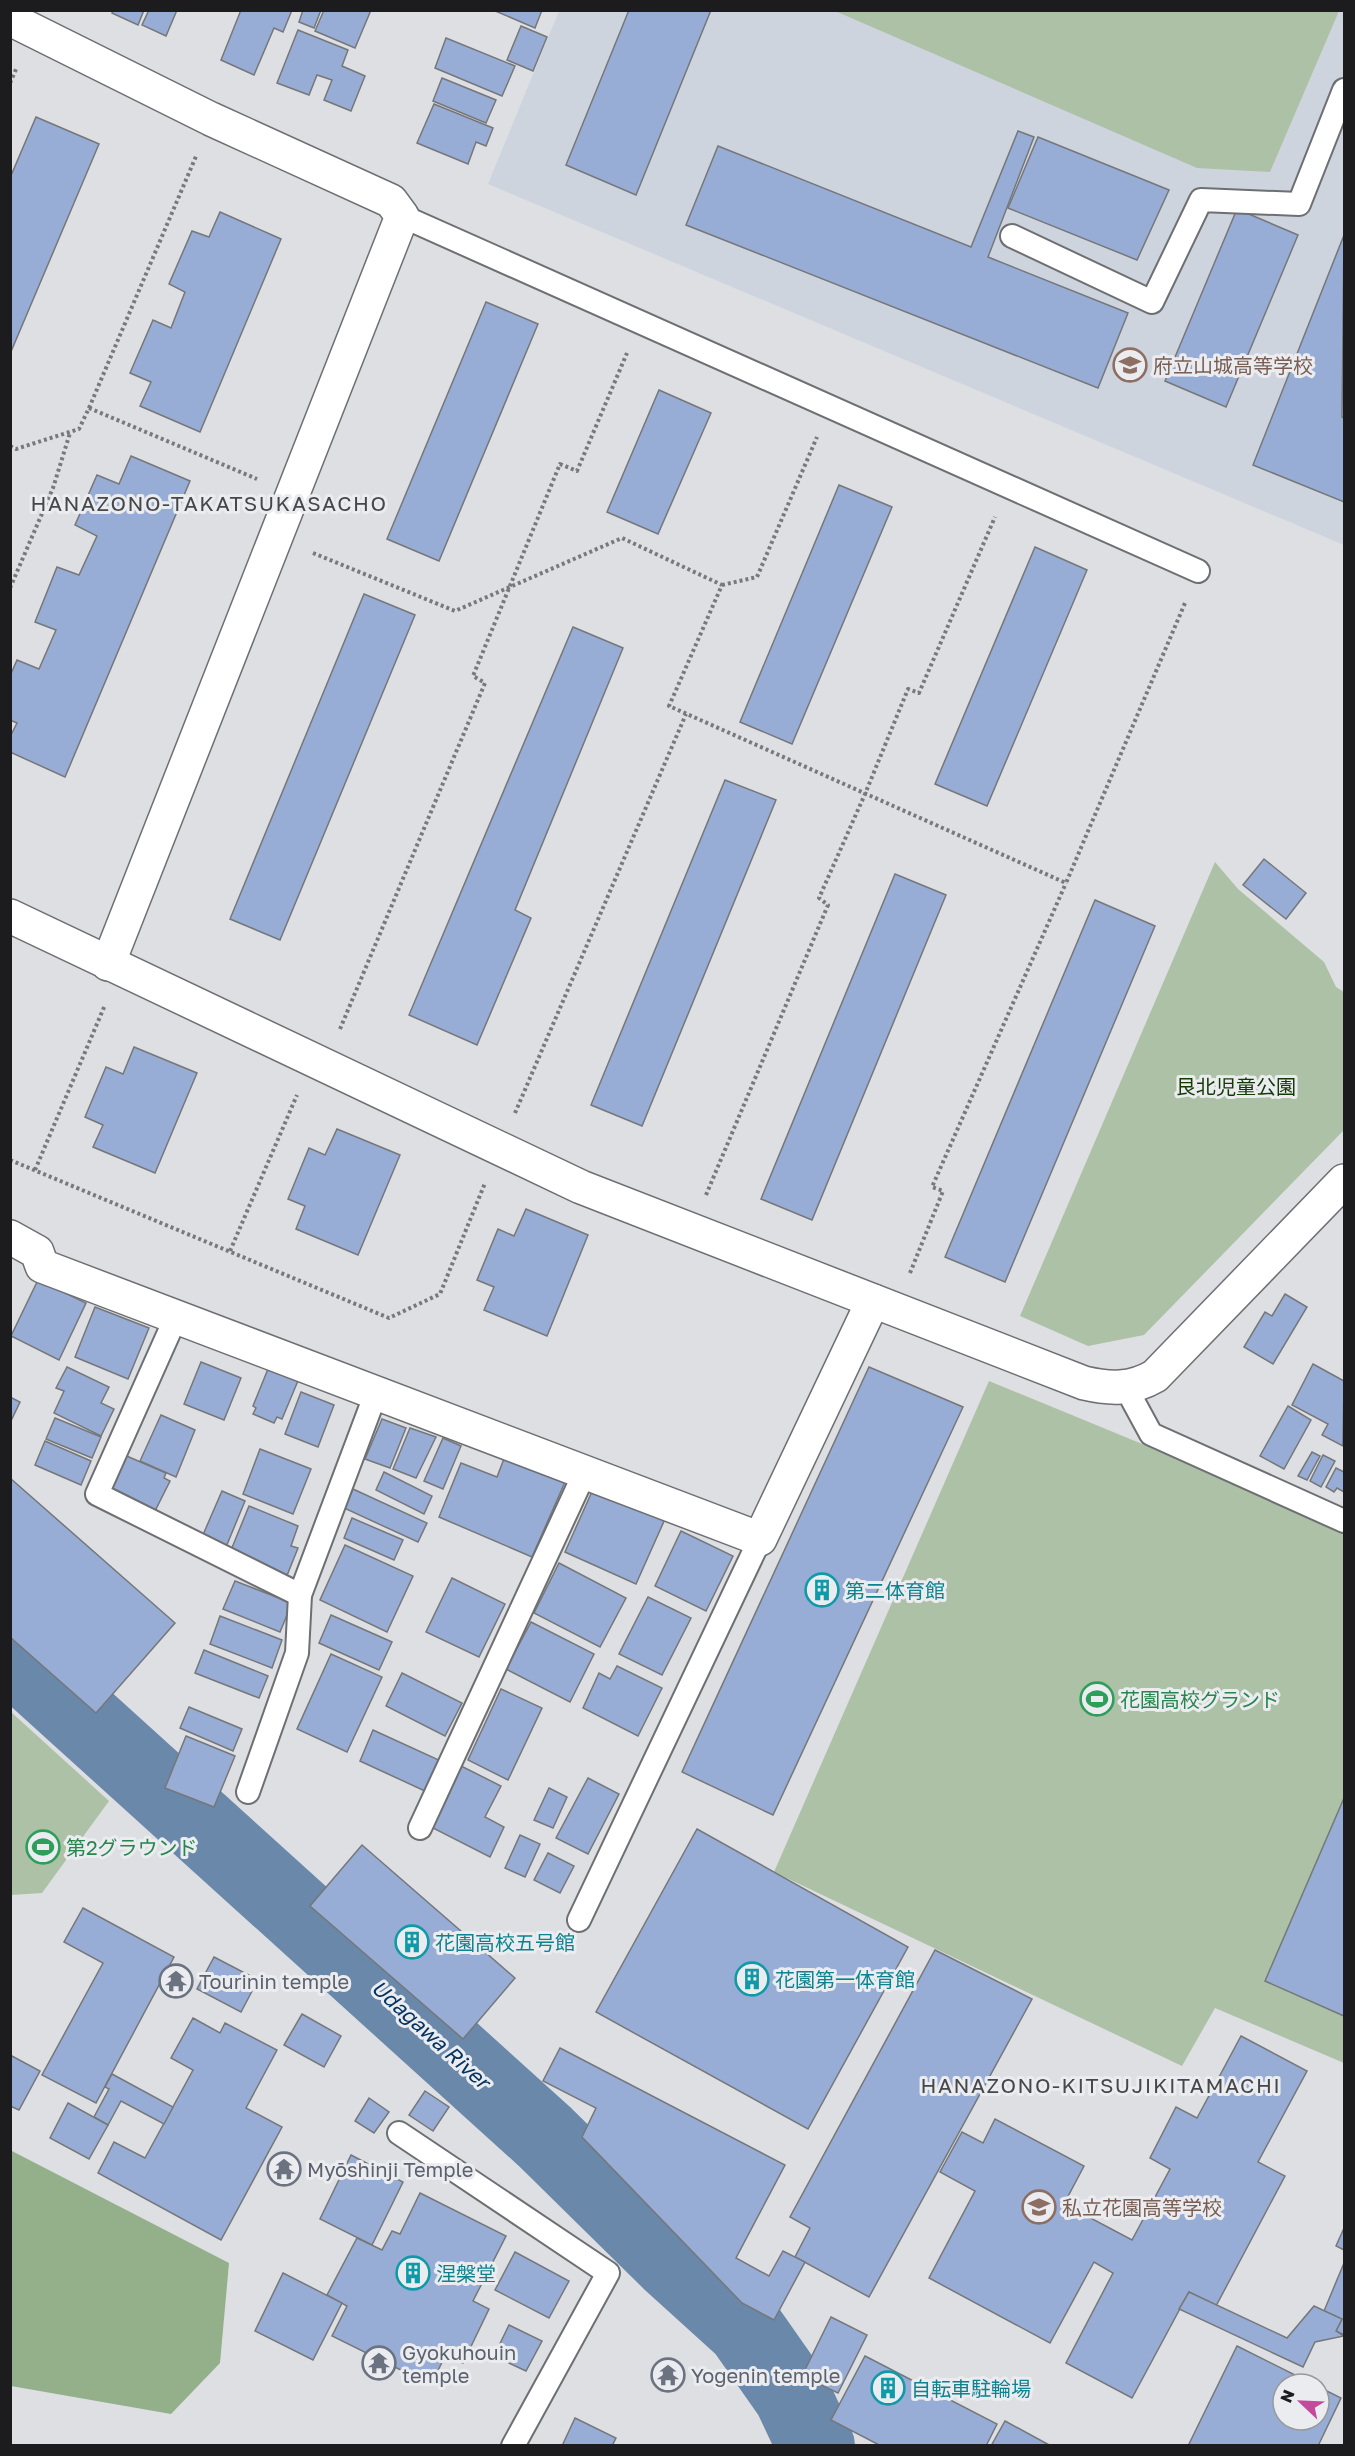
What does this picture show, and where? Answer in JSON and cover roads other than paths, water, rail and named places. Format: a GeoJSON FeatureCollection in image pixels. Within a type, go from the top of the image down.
{"type":"FeatureCollection","features":[{"type":"Feature","properties":{"kind":"street"},"geometry":{"type":"LineString","coordinates":[[10,19],[211,119],[391,201],[402,216],[114,967]]}},
{"type":"Feature","properties":{"kind":"street"},"geometry":{"type":"LineString","coordinates":[[10,916],[581,1187],[1084,1383],[1106,1388],[1126,1388],[1141,1384],[1155,1376],[1344,1181]]}},
{"type":"Feature","properties":{"kind":"street"},"geometry":{"type":"LineString","coordinates":[[10,1237],[38,1252],[42,1266],[760,1539],[884,1305]]}},
{"type":"Feature","properties":{"kind":"lane"},"geometry":{"type":"LineString","coordinates":[[1012,236],[1152,302],[1201,200],[1299,204],[1344,90]]}},
{"type":"Feature","properties":{"kind":"lane"},"geometry":{"type":"LineString","coordinates":[[402,216],[1198,571]]}},
{"type":"Feature","properties":{"kind":"lane"},"geometry":{"type":"LineString","coordinates":[[176,1317],[97,1494],[300,1595]]}},
{"type":"Feature","properties":{"kind":"lane"},"geometry":{"type":"LineString","coordinates":[[1126,1388],[1151,1434],[1344,1521]]}},
{"type":"Feature","properties":{"kind":"lane"},"geometry":{"type":"LineString","coordinates":[[248,1792],[297,1653],[300,1595],[376,1393]]}},
{"type":"Feature","properties":{"kind":"lane"},"geometry":{"type":"LineString","coordinates":[[420,1828],[585,1472]]}},
{"type":"Feature","properties":{"kind":"lane"},"geometry":{"type":"LineString","coordinates":[[579,1920],[760,1539]]}},
{"type":"Feature","properties":{"kind":"lane"},"geometry":{"type":"LineString","coordinates":[[399,2133],[608,2273],[513,2445]]}},
{"type":"Feature","properties":{"kind":"waterway","name":"Udagawa River"},"geometry":{"type":"LineString","coordinates":[[10,1653],[545,2137],[670,2260],[745,2328],[792,2395],[816,2446]]}},
{"type":"Feature","properties":{"kind":"place","name":"府立山城高等学校"},"geometry":{"type":"Point","coordinates":[1130,365]}},
{"type":"Feature","properties":{"kind":"place","name":"第二体育館"},"geometry":{"type":"Point","coordinates":[822,1590]}},
{"type":"Feature","properties":{"kind":"place","name":"花園高校グランド"},"geometry":{"type":"Point","coordinates":[1097,1699]}},
{"type":"Feature","properties":{"kind":"place","name":"第2グラウンド"},"geometry":{"type":"Point","coordinates":[43,1847]}},
{"type":"Feature","properties":{"kind":"place","name":"花園高校五号館"},"geometry":{"type":"Point","coordinates":[412,1942]}},
{"type":"Feature","properties":{"kind":"place","name":"花園第一体育館"},"geometry":{"type":"Point","coordinates":[752,1979]}},
{"type":"Feature","properties":{"kind":"place","name":"Tourinin temple"},"geometry":{"type":"Point","coordinates":[176,1981]}},
{"type":"Feature","properties":{"kind":"place","name":"Myōshinji Temple"},"geometry":{"type":"Point","coordinates":[284,2169]}},
{"type":"Feature","properties":{"kind":"place","name":"私立花園高等学校"},"geometry":{"type":"Point","coordinates":[1039,2207]}},
{"type":"Feature","properties":{"kind":"place","name":"涅槃堂"},"geometry":{"type":"Point","coordinates":[413,2273]}},
{"type":"Feature","properties":{"kind":"place","name":"Gyokuhouin temple"},"geometry":{"type":"Point","coordinates":[379,2363]}},
{"type":"Feature","properties":{"kind":"place","name":"Yogenin temple"},"geometry":{"type":"Point","coordinates":[668,2375]}},
{"type":"Feature","properties":{"kind":"place","name":"自転車駐輪場"},"geometry":{"type":"Point","coordinates":[888,2388]}},
{"type":"Feature","properties":{"kind":"district","name":"HANAZONO-TAKATSUKASACHO"},"geometry":{"type":"Point","coordinates":[209,503]}},
{"type":"Feature","properties":{"kind":"district","name":"HANAZONO-KITSUJIKITAMACHI"},"geometry":{"type":"Point","coordinates":[1101,2085]}},
{"type":"Feature","properties":{"kind":"park label","name":"艮北児童公園"},"geometry":{"type":"Point","coordinates":[1236,1086]}}]}
